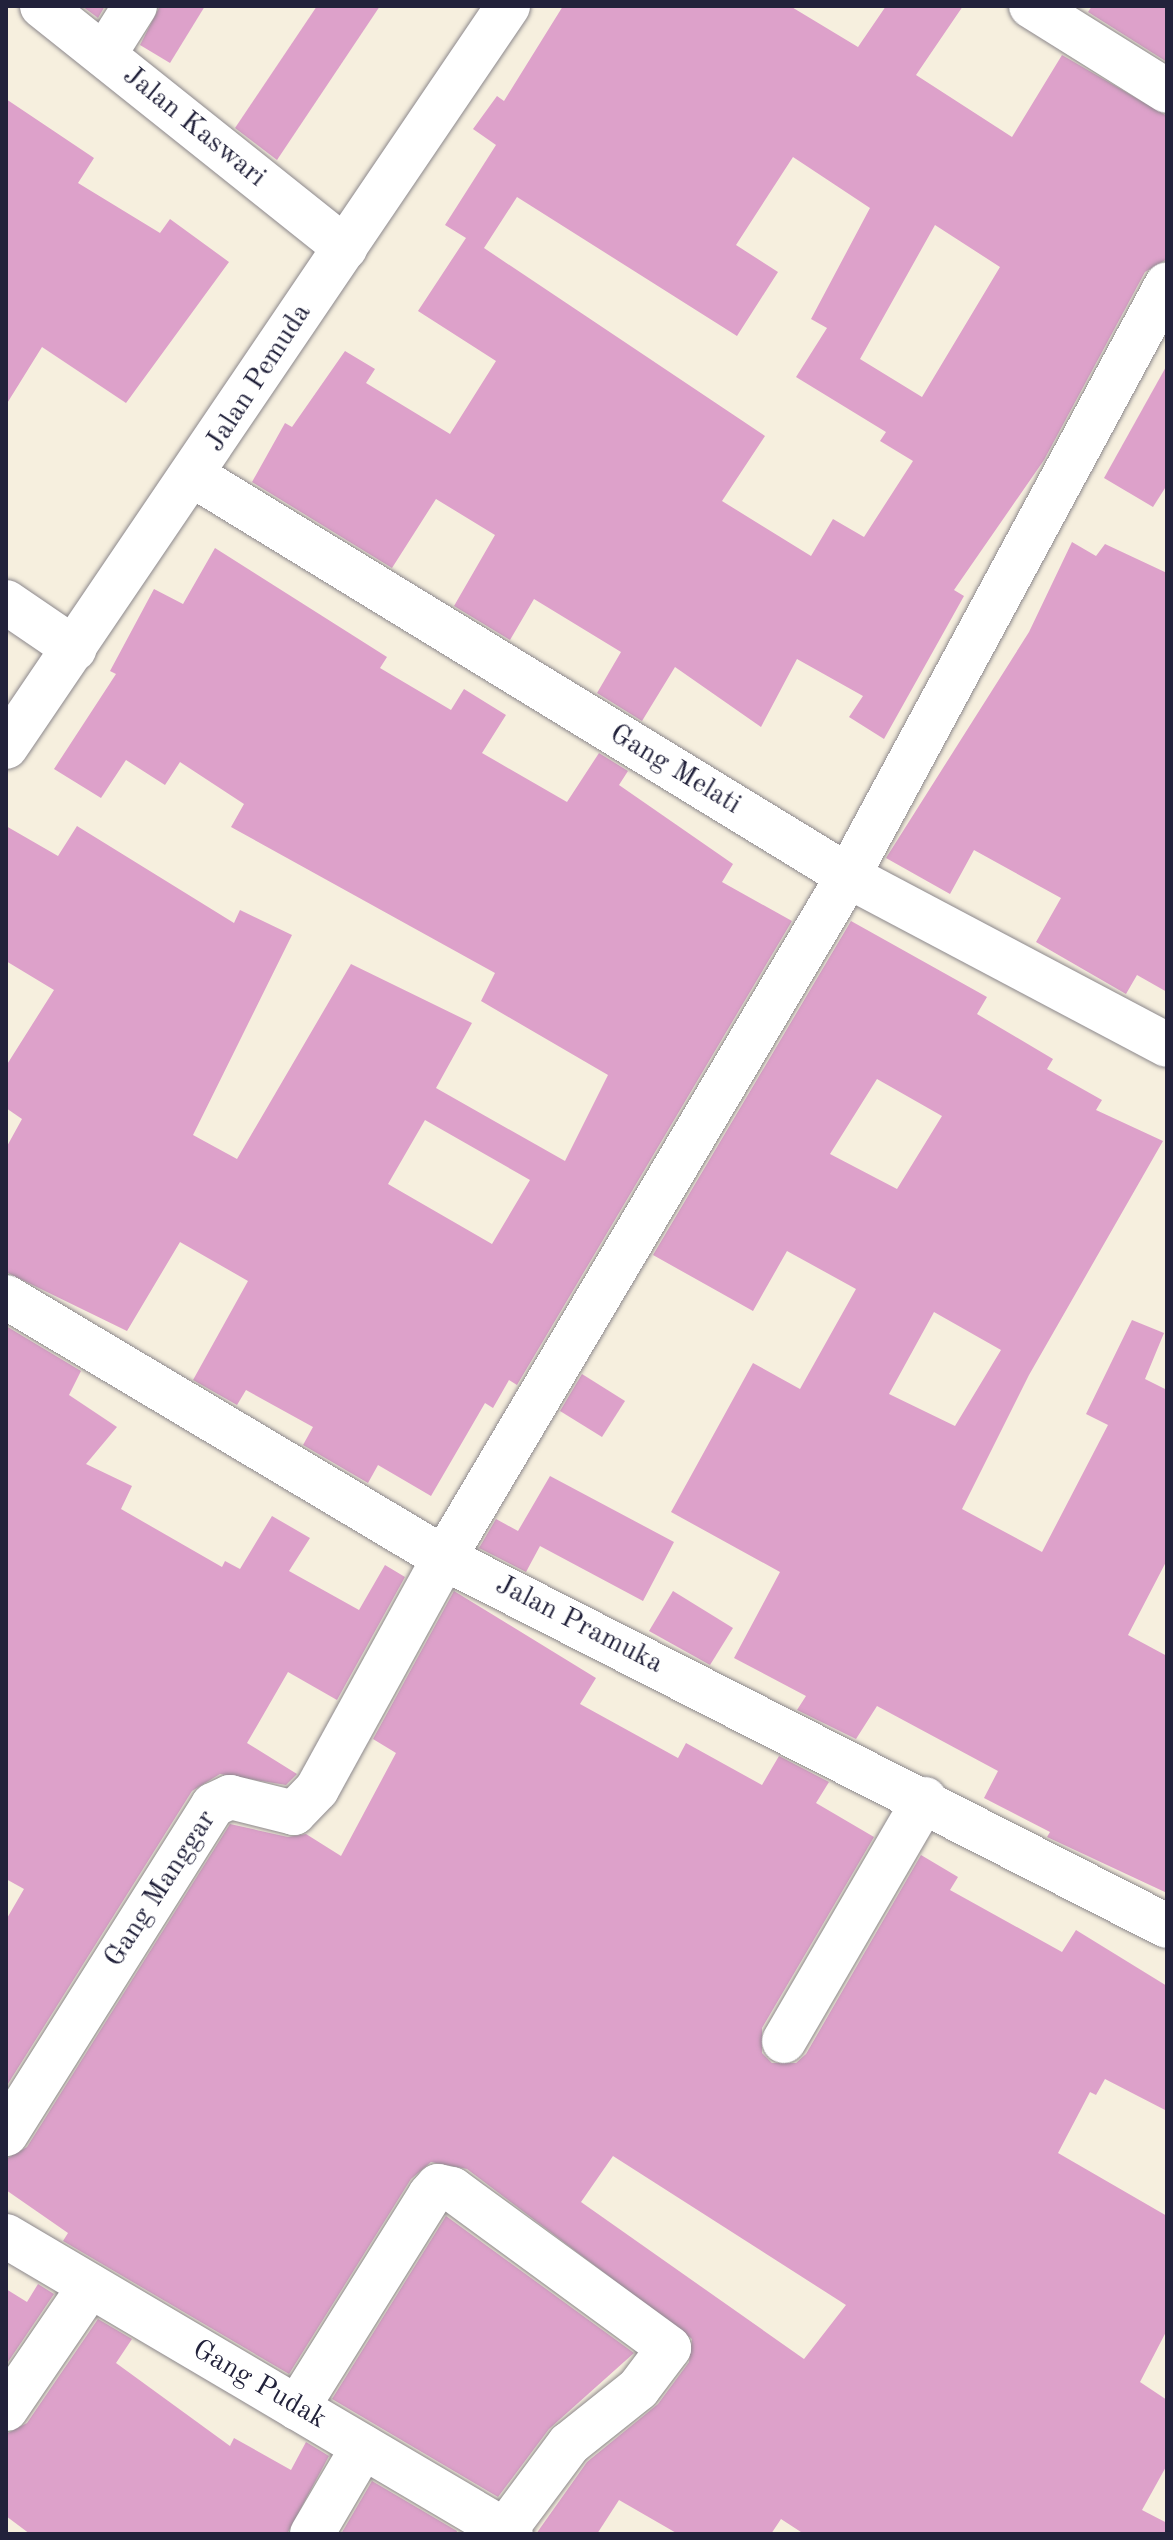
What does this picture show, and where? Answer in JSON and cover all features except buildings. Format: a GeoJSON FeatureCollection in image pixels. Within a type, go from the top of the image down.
{"type":"FeatureCollection","features":[{"type":"Feature","properties":{"kind":"street","name":"Jalan Kaswari"},"geometry":{"type":"LineString","coordinates":[[42,6],[345,248]]}},
{"type":"Feature","properties":{"kind":"street"},"geometry":{"type":"LineString","coordinates":[[104,55],[135,6]]}},
{"type":"Feature","properties":{"kind":"street","name":"Jalan Pemuda"},"geometry":{"type":"LineString","coordinates":[[6,747],[194,476],[508,6]]}},
{"type":"Feature","properties":{"kind":"street"},"geometry":{"type":"LineString","coordinates":[[1031,6],[1167,91]]}},
{"type":"Feature","properties":{"kind":"street","name":"Gang Manggar"},"geometry":{"type":"LineString","coordinates":[[6,2134],[213,1805],[230,1797],[285,1814],[304,1807],[444,1558],[848,876],[1167,284]]}},
{"type":"Feature","properties":{"kind":"street","name":"Gang Melati"},"geometry":{"type":"LineString","coordinates":[[194,476],[848,876],[1167,1045]]}},
{"type":"Feature","properties":{"kind":"street"},"geometry":{"type":"LineString","coordinates":[[6,602],[75,649]]}},
{"type":"Feature","properties":{"kind":"street","name":"Jalan Pramuka"},"geometry":{"type":"LineString","coordinates":[[6,1297],[444,1558],[925,1799],[1167,1926]]}},
{"type":"Feature","properties":{"kind":"street"},"geometry":{"type":"LineString","coordinates":[[784,2041],[925,1799]]}},
{"type":"Feature","properties":{"kind":"street"},"geometry":{"type":"LineString","coordinates":[[297,2408],[430,2195],[438,2186],[452,2189],[669,2348],[638,2389],[547,2468],[508,2532]]}},
{"type":"Feature","properties":{"kind":"street","name":"Gang Pudak"},"geometry":{"type":"LineString","coordinates":[[6,2236],[508,2532]]}},
{"type":"Feature","properties":{"kind":"street"},"geometry":{"type":"LineString","coordinates":[[6,2409],[90,2286]]}},
{"type":"Feature","properties":{"kind":"street"},"geometry":{"type":"LineString","coordinates":[[312,2534],[363,2447]]}}]}
